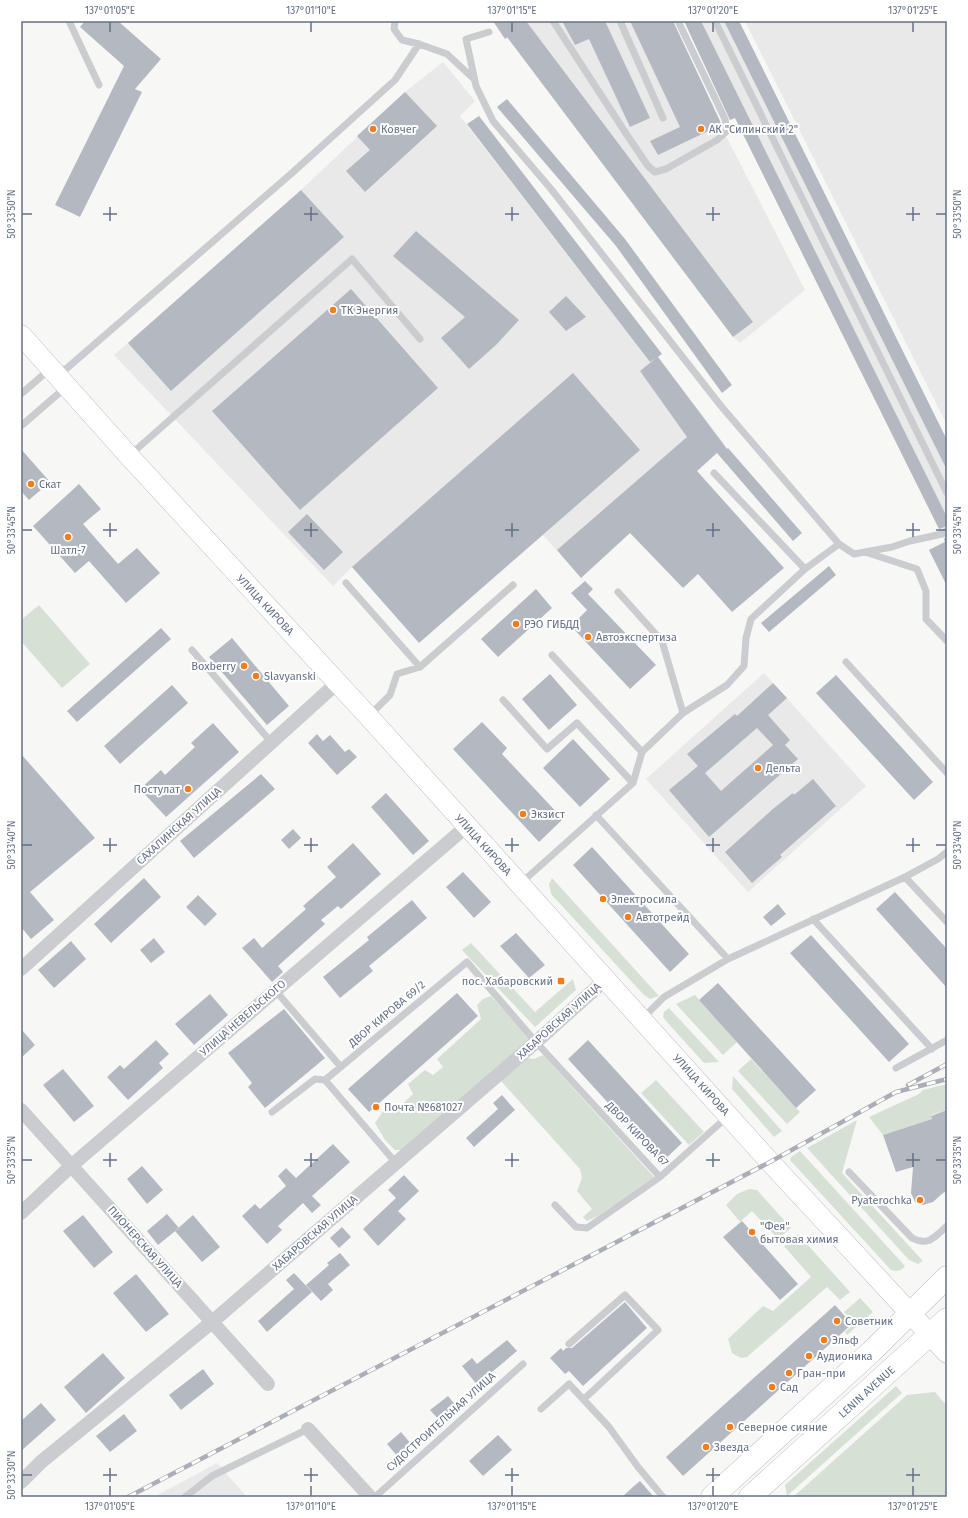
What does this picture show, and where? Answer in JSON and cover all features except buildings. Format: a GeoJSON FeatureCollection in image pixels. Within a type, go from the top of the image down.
{"type":"FeatureCollection","features":[{"type":"Feature","properties":{"kind":"main road","name":"УЛИЦА КИРОВА"},"geometry":{"type":"LineString","coordinates":[[21,335],[61,375],[128,456],[369,717],[728,1116],[947,1353]]}},
{"type":"Feature","properties":{"kind":"main road"},"geometry":{"type":"LineString","coordinates":[[712,1497],[871,1352],[947,1277]]}},
{"type":"Feature","properties":{"kind":"main road","name":"LENIN AVENUE"},"geometry":{"type":"LineString","coordinates":[[750,1497],[947,1319]]}},
{"type":"Feature","properties":{"kind":"street","name":"САХАЛИНСКАЯ УЛИЦА"},"geometry":{"type":"LineString","coordinates":[[21,969],[337,684]]}},
{"type":"Feature","properties":{"kind":"street","name":"УЛИЦА НЕВЕЛЬСКОГО"},"geometry":{"type":"LineString","coordinates":[[21,1213],[71,1166],[467,826]]}},
{"type":"Feature","properties":{"kind":"street","name":"ХАБАРОВСКАЯ УЛИЦА"},"geometry":{"type":"LineString","coordinates":[[21,1482],[41,1462],[212,1322],[536,1042],[605,980]]}},
{"type":"Feature","properties":{"kind":"street","name":"ПИОНЕРСКАЯ УЛИЦА"},"geometry":{"type":"LineString","coordinates":[[21,1110],[268,1384]]}},
{"type":"Feature","properties":{"kind":"street"},"geometry":{"type":"LineString","coordinates":[[308,1429],[370,1497]]}},
{"type":"Feature","properties":{"kind":"lane"},"geometry":{"type":"LineString","coordinates":[[69,21],[99,85]]}},
{"type":"Feature","properties":{"kind":"lane"},"geometry":{"type":"LineString","coordinates":[[395,21],[394,29],[402,40],[420,44],[447,54],[474,79]]}},
{"type":"Feature","properties":{"kind":"lane"},"geometry":{"type":"LineString","coordinates":[[553,21],[635,147],[648,166],[655,172],[666,169],[717,140],[727,131],[725,119],[678,21]]}},
{"type":"Feature","properties":{"kind":"lane"},"geometry":{"type":"LineString","coordinates":[[620,21],[663,118]]}},
{"type":"Feature","properties":{"kind":"lane"},"geometry":{"type":"LineString","coordinates":[[714,21],[947,493]]}},
{"type":"Feature","properties":{"kind":"lane"},"geometry":{"type":"LineString","coordinates":[[489,32],[466,39],[476,86],[493,120],[551,189],[721,406],[840,544],[854,554],[892,547],[910,540],[942,534],[947,531]]}},
{"type":"Feature","properties":{"kind":"lane"},"geometry":{"type":"LineString","coordinates":[[21,426],[61,375],[292,173],[395,80],[420,44]]}},
{"type":"Feature","properties":{"kind":"lane"},"geometry":{"type":"LineString","coordinates":[[128,456],[352,259],[420,339]]}},
{"type":"Feature","properties":{"kind":"lane"},"geometry":{"type":"LineString","coordinates":[[21,394],[61,375]]}},
{"type":"Feature","properties":{"kind":"lane"},"geometry":{"type":"LineString","coordinates":[[714,473],[804,569]]}},
{"type":"Feature","properties":{"kind":"lane"},"geometry":{"type":"LineString","coordinates":[[519,884],[633,783],[642,752],[683,713],[727,685],[744,666],[746,638],[751,619],[804,569],[840,544]]}},
{"type":"Feature","properties":{"kind":"lane"},"geometry":{"type":"LineString","coordinates":[[865,552],[917,569],[926,591],[926,619],[947,641]]}},
{"type":"Feature","properties":{"kind":"lane"},"geometry":{"type":"LineString","coordinates":[[346,583],[420,667]]}},
{"type":"Feature","properties":{"kind":"lane"},"geometry":{"type":"LineString","coordinates":[[369,717],[390,696],[397,674],[420,667],[513,584]]}},
{"type":"Feature","properties":{"kind":"lane"},"geometry":{"type":"LineString","coordinates":[[618,592],[662,641],[683,713]]}},
{"type":"Feature","properties":{"kind":"lane"},"geometry":{"type":"LineString","coordinates":[[192,650],[272,743]]}},
{"type":"Feature","properties":{"kind":"lane"},"geometry":{"type":"LineString","coordinates":[[552,655],[642,752]]}},
{"type":"Feature","properties":{"kind":"lane"},"geometry":{"type":"LineString","coordinates":[[846,662],[947,773]]}},
{"type":"Feature","properties":{"kind":"lane"},"geometry":{"type":"LineString","coordinates":[[503,700],[547,749],[577,723],[633,783]]}},
{"type":"Feature","properties":{"kind":"lane"},"geometry":{"type":"LineString","coordinates":[[596,815],[728,959]]}},
{"type":"Feature","properties":{"kind":"lane"},"geometry":{"type":"LineString","coordinates":[[641,1020],[664,997],[728,959],[905,877],[938,859],[947,852]]}},
{"type":"Feature","properties":{"kind":"lane"},"geometry":{"type":"LineString","coordinates":[[905,877],[947,922]]}},
{"type":"Feature","properties":{"kind":"lane"},"geometry":{"type":"LineString","coordinates":[[813,919],[932,1049]]}},
{"type":"Feature","properties":{"kind":"lane","name":"ДВОР КИРОВА 69/2"},"geometry":{"type":"LineString","coordinates":[[325,1080],[467,962],[536,1042]]}},
{"type":"Feature","properties":{"kind":"lane"},"geometry":{"type":"LineString","coordinates":[[275,990],[341,1067]]}},
{"type":"Feature","properties":{"kind":"lane"},"geometry":{"type":"LineString","coordinates":[[896,1068],[947,1040]]}},
{"type":"Feature","properties":{"kind":"lane","name":"ДВОР КИРОВА 67"},"geometry":{"type":"LineString","coordinates":[[536,1042],[660,1177],[728,1116]]}},
{"type":"Feature","properties":{"kind":"lane"},"geometry":{"type":"LineString","coordinates":[[272,1112],[315,1079],[325,1080],[396,1163]]}},
{"type":"Feature","properties":{"kind":"lane"},"geometry":{"type":"LineString","coordinates":[[849,1172],[912,1238],[923,1242],[931,1240],[947,1226]]}},
{"type":"Feature","properties":{"kind":"lane"},"geometry":{"type":"LineString","coordinates":[[555,1205],[576,1227],[587,1228],[660,1177]]}},
{"type":"Feature","properties":{"kind":"lane"},"geometry":{"type":"LineString","coordinates":[[569,1344],[625,1295],[658,1330],[584,1399]]}},
{"type":"Feature","properties":{"kind":"lane","name":"СУДОСТРОИТЕЛЬНАЯ УЛИЦА"},"geometry":{"type":"LineString","coordinates":[[375,1497],[523,1364]]}},
{"type":"Feature","properties":{"kind":"lane"},"geometry":{"type":"LineString","coordinates":[[541,1409],[569,1384],[609,1427],[638,1467],[663,1497]]}},
{"type":"Feature","properties":{"kind":"lane"},"geometry":{"type":"LineString","coordinates":[[185,1497],[212,1476],[308,1429]]}},
{"type":"Feature","properties":{"kind":"shaded area"},"geometry":{"type":"Polygon","coordinates":[[[493,21],[667,21],[805,290],[740,343],[733,337],[508,38],[505,39],[493,21]]]}},
{"type":"Feature","properties":{"kind":"shaded area"},"geometry":{"type":"Polygon","coordinates":[[[687,21],[739,21],[947,440],[947,586],[929,550],[945,541],[687,21]]]}},
{"type":"Feature","properties":{"kind":"shaded area"},"geometry":{"type":"Polygon","coordinates":[[[745,21],[947,21],[947,425],[745,21]]]}},
{"type":"Feature","properties":{"kind":"shaded area"},"geometry":{"type":"Polygon","coordinates":[[[443,62],[475,101],[460,116],[650,362],[658,357],[725,445],[581,578],[543,535],[419,642],[352,567],[333,586],[114,355],[301,190],[405,92],[443,62]]]}},
{"type":"Feature","properties":{"kind":"shaded area"},"geometry":{"type":"Polygon","coordinates":[[[39,605],[90,664],[62,688],[21,641],[21,620],[39,605]]]}},
{"type":"Feature","properties":{"kind":"shaded area"},"geometry":{"type":"Polygon","coordinates":[[[764,673],[866,786],[748,892],[646,779],[764,673]]]}},
{"type":"Feature","properties":{"kind":"shaded area"},"geometry":{"type":"Polygon","coordinates":[[[552,878],[659,996],[650,999],[644,995],[551,894],[549,884],[552,878]]]}},
{"type":"Feature","properties":{"kind":"shaded area"},"geometry":{"type":"Polygon","coordinates":[[[471,943],[535,1012],[573,979],[576,990],[535,1027],[462,950],[471,943]]]}},
{"type":"Feature","properties":{"kind":"shaded area"},"geometry":{"type":"Polygon","coordinates":[[[695,995],[737,1042],[723,1055],[676,1004],[695,995]]]}},
{"type":"Feature","properties":{"kind":"shaded area"},"geometry":{"type":"Polygon","coordinates":[[[491,996],[531,1040],[404,1150],[395,1150],[385,1140],[375,1123],[383,1111],[393,1104],[397,1109],[413,1094],[408,1084],[425,1070],[433,1075],[443,1067],[437,1059],[481,1019],[477,1005],[483,999],[491,996]]]}},
{"type":"Feature","properties":{"kind":"shaded area"},"geometry":{"type":"Polygon","coordinates":[[[669,1008],[719,1062],[704,1063],[663,1017],[664,1012],[669,1008]]]}},
{"type":"Feature","properties":{"kind":"shaded area"},"geometry":{"type":"Polygon","coordinates":[[[543,1055],[654,1177],[598,1216],[587,1221],[583,1217],[592,1209],[577,1191],[582,1178],[580,1169],[501,1081],[526,1058],[534,1059],[543,1055]]]}},
{"type":"Feature","properties":{"kind":"shaded area"},"geometry":{"type":"Polygon","coordinates":[[[751,1059],[800,1112],[787,1124],[738,1071],[751,1059]]]}},
{"type":"Feature","properties":{"kind":"shaded area"},"geometry":{"type":"Polygon","coordinates":[[[733,1076],[782,1131],[774,1137],[732,1089],[733,1076]]]}},
{"type":"Feature","properties":{"kind":"shaded area"},"geometry":{"type":"Polygon","coordinates":[[[656,1080],[704,1132],[689,1145],[641,1093],[656,1080]]]}},
{"type":"Feature","properties":{"kind":"shaded area"},"geometry":{"type":"Polygon","coordinates":[[[947,1084],[947,1110],[931,1115],[932,1119],[883,1135],[869,1117],[919,1094],[923,1090],[947,1084]]]}},
{"type":"Feature","properties":{"kind":"shaded area"},"geometry":{"type":"Polygon","coordinates":[[[857,1120],[842,1173],[923,1261],[918,1264],[909,1260],[807,1148],[857,1120]]]}},
{"type":"Feature","properties":{"kind":"shaded area"},"geometry":{"type":"Polygon","coordinates":[[[800,1151],[905,1266],[903,1268],[899,1271],[891,1270],[790,1160],[791,1157],[800,1151]]]}},
{"type":"Feature","properties":{"kind":"shaded area"},"geometry":{"type":"Polygon","coordinates":[[[749,1189],[757,1190],[791,1228],[778,1239],[752,1211],[740,1222],[726,1205],[737,1194],[749,1189]]]}},
{"type":"Feature","properties":{"kind":"shaded area"},"geometry":{"type":"Polygon","coordinates":[[[798,1234],[850,1292],[840,1300],[827,1287],[747,1357],[741,1358],[732,1353],[728,1339],[763,1306],[773,1311],[811,1277],[784,1246],[798,1234]]]}},
{"type":"Feature","properties":{"kind":"shaded area"},"geometry":{"type":"Polygon","coordinates":[[[860,1298],[873,1312],[847,1335],[845,1332],[855,1323],[844,1312],[860,1298]]]}},
{"type":"Feature","properties":{"kind":"shaded area"},"geometry":{"type":"Polygon","coordinates":[[[896,1386],[902,1393],[787,1496],[785,1485],[896,1386]]]}},
{"type":"Feature","properties":{"kind":"shaded area"},"geometry":{"type":"Polygon","coordinates":[[[935,1392],[947,1406],[947,1497],[793,1497],[907,1395],[935,1392]]]}},
{"type":"Feature","properties":{"kind":"shaded area"},"geometry":{"type":"Polygon","coordinates":[[[217,1463],[247,1497],[154,1497],[217,1463]]]}},
{"type":"Feature","properties":{"kind":"railway"},"geometry":{"type":"LineString","coordinates":[[908,1085],[947,1064]]}},
{"type":"Feature","properties":{"kind":"railway"},"geometry":{"type":"LineString","coordinates":[[128,1497],[770,1162],[896,1092],[947,1079]]}},
{"type":"Feature","properties":{"kind":"place","name":"Ковчег"},"geometry":{"type":"Point","coordinates":[373,129]}},
{"type":"Feature","properties":{"kind":"place","name":"АК \"Силинский 2\""},"geometry":{"type":"Point","coordinates":[701,129]}},
{"type":"Feature","properties":{"kind":"place","name":"ТК Энергия"},"geometry":{"type":"Point","coordinates":[333,310]}},
{"type":"Feature","properties":{"kind":"place","name":"Скат"},"geometry":{"type":"Point","coordinates":[31,484]}},
{"type":"Feature","properties":{"kind":"place","name":"Шатл-7"},"geometry":{"type":"Point","coordinates":[68,537]}},
{"type":"Feature","properties":{"kind":"place","name":"РЭО ГИБДД"},"geometry":{"type":"Point","coordinates":[516,624]}},
{"type":"Feature","properties":{"kind":"place","name":"Автоэкспертиза"},"geometry":{"type":"Point","coordinates":[588,637]}},
{"type":"Feature","properties":{"kind":"place","name":"Boxberry"},"geometry":{"type":"Point","coordinates":[244,666]}},
{"type":"Feature","properties":{"kind":"place","name":"Slavyanski"},"geometry":{"type":"Point","coordinates":[256,676]}},
{"type":"Feature","properties":{"kind":"place","name":"Дельта"},"geometry":{"type":"Point","coordinates":[758,768]}},
{"type":"Feature","properties":{"kind":"place","name":"Постулат"},"geometry":{"type":"Point","coordinates":[188,789]}},
{"type":"Feature","properties":{"kind":"place","name":"Экзист"},"geometry":{"type":"Point","coordinates":[523,814]}},
{"type":"Feature","properties":{"kind":"place","name":"Электросила"},"geometry":{"type":"Point","coordinates":[603,899]}},
{"type":"Feature","properties":{"kind":"place","name":"Автотрейд"},"geometry":{"type":"Point","coordinates":[628,917]}},
{"type":"Feature","properties":{"kind":"place","name":"пос. Хабаровский"},"geometry":{"type":"Point","coordinates":[561,981]}},
{"type":"Feature","properties":{"kind":"place","name":"Почта №681027"},"geometry":{"type":"Point","coordinates":[376,1107]}},
{"type":"Feature","properties":{"kind":"place","name":"Pyaterochka"},"geometry":{"type":"Point","coordinates":[920,1200]}},
{"type":"Feature","properties":{"kind":"place","name":"\"Фея\" бытовая химия"},"geometry":{"type":"Point","coordinates":[752,1232]}},
{"type":"Feature","properties":{"kind":"place","name":"Советник"},"geometry":{"type":"Point","coordinates":[837,1321]}},
{"type":"Feature","properties":{"kind":"place","name":"Эльф"},"geometry":{"type":"Point","coordinates":[824,1340]}},
{"type":"Feature","properties":{"kind":"place","name":"Аудионика"},"geometry":{"type":"Point","coordinates":[809,1356]}},
{"type":"Feature","properties":{"kind":"place","name":"Гран-при"},"geometry":{"type":"Point","coordinates":[789,1373]}},
{"type":"Feature","properties":{"kind":"place","name":"Сад"},"geometry":{"type":"Point","coordinates":[772,1387]}},
{"type":"Feature","properties":{"kind":"place","name":"Северное сияние"},"geometry":{"type":"Point","coordinates":[730,1427]}},
{"type":"Feature","properties":{"kind":"place","name":"Звезда"},"geometry":{"type":"Point","coordinates":[706,1447]}}]}
